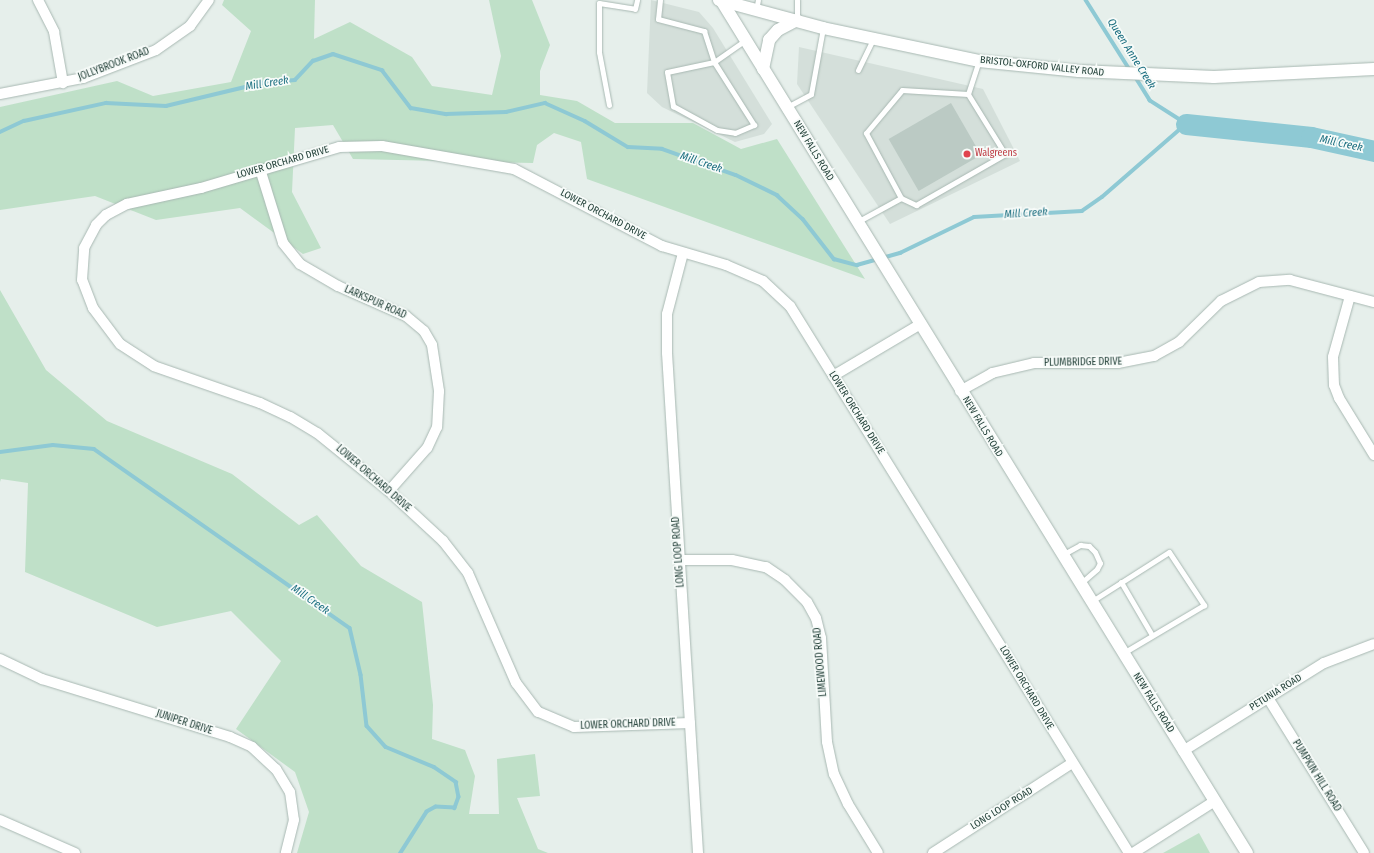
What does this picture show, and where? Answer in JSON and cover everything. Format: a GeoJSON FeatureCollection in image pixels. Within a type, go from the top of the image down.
{"type":"FeatureCollection","features":[{"type":"Feature","properties":{"kind":"main road","name":"BRISTOL-OXFORD VALLEY ROAD"},"geometry":{"type":"LineString","coordinates":[[720,0],[757,5],[796,20],[823,28],[979,61],[1096,73],[1155,76],[1303,74],[1374,68]]}},
{"type":"Feature","properties":{"kind":"main road","name":"NEW FALLS ROAD"},"geometry":{"type":"LineString","coordinates":[[720,0],[1061,555],[1247,853]]}},
{"type":"Feature","properties":{"kind":"main road"},"geometry":{"type":"LineString","coordinates":[[763,69],[769,40],[778,30],[796,20]]}},
{"type":"Feature","properties":{"kind":"street"},"geometry":{"type":"LineString","coordinates":[[38,0],[54,32],[63,83]]}},
{"type":"Feature","properties":{"kind":"street","name":"JOLLYBROOK ROAD"},"geometry":{"type":"LineString","coordinates":[[0,94],[63,83],[113,68],[172,41],[190,26],[209,0]]}},
{"type":"Feature","properties":{"kind":"street","name":"LOWER ORCHARD DRIVE"},"geometry":{"type":"LineString","coordinates":[[690,723],[574,728],[538,712],[516,683],[468,573],[444,541],[389,491],[317,433],[290,417],[253,400],[154,366],[134,355],[120,344],[102,321],[85,292],[81,264],[84,248],[96,225],[106,215],[127,204],[200,188],[321,151],[365,145],[491,163],[534,178],[642,237],[683,252],[741,270],[773,288],[790,306],[1129,853]]}},
{"type":"Feature","properties":{"kind":"street","name":"LARKSPUR ROAD"},"geometry":{"type":"LineString","coordinates":[[260,170],[284,243],[300,264],[338,286],[406,316],[424,331],[432,344],[439,391],[437,427],[427,448],[389,491]]}},
{"type":"Feature","properties":{"kind":"street","name":"LONG LOOP ROAD"},"geometry":{"type":"LineString","coordinates":[[683,252],[667,314],[698,853]]}},
{"type":"Feature","properties":{"kind":"street","name":"PLUMBRIDGE DRIVE"},"geometry":{"type":"LineString","coordinates":[[960,391],[992,373],[1034,363],[1118,363],[1154,356],[1179,342],[1220,300],[1259,282],[1290,280],[1374,302]]}},
{"type":"Feature","properties":{"kind":"street"},"geometry":{"type":"LineString","coordinates":[[1350,296],[1333,357],[1334,385],[1339,398],[1374,455]]}},
{"type":"Feature","properties":{"kind":"street"},"geometry":{"type":"LineString","coordinates":[[833,376],[919,324]]}},
{"type":"Feature","properties":{"kind":"street","name":"LIMEWOOD ROAD"},"geometry":{"type":"LineString","coordinates":[[680,560],[732,560],[766,567],[785,580],[807,602],[816,618],[821,638],[827,742],[834,774],[848,804],[878,853]]}},
{"type":"Feature","properties":{"kind":"street","name":"PETUNIA ROAD"},"geometry":{"type":"LineString","coordinates":[[1183,751],[1324,663],[1374,644]]}},
{"type":"Feature","properties":{"kind":"street","name":"JUNIPER DRIVE"},"geometry":{"type":"LineString","coordinates":[[0,659],[42,679],[230,737],[252,747],[276,769],[290,792],[294,820],[286,853]]}},
{"type":"Feature","properties":{"kind":"street","name":"PUMPKIN HILL ROAD"},"geometry":{"type":"LineString","coordinates":[[1268,698],[1364,853]]}},
{"type":"Feature","properties":{"kind":"street","name":"LONG LOOP ROAD"},"geometry":{"type":"LineString","coordinates":[[933,853],[1072,763]]}},
{"type":"Feature","properties":{"kind":"street"},"geometry":{"type":"LineString","coordinates":[[1133,853],[1215,800]]}},
{"type":"Feature","properties":{"kind":"street"},"geometry":{"type":"LineString","coordinates":[[0,820],[76,853]]}},
{"type":"Feature","properties":{"kind":"lane"},"geometry":{"type":"LineString","coordinates":[[609,105],[599,52],[599,3],[635,9],[637,0]]}},
{"type":"Feature","properties":{"kind":"lane"},"geometry":{"type":"LineString","coordinates":[[660,0],[658,19],[704,32],[714,62],[754,125],[735,133],[717,130],[673,106],[667,72],[714,62],[745,40]]}},
{"type":"Feature","properties":{"kind":"lane"},"geometry":{"type":"LineString","coordinates":[[796,20],[797,0]]}},
{"type":"Feature","properties":{"kind":"lane"},"geometry":{"type":"LineString","coordinates":[[786,107],[811,94],[823,28]]}},
{"type":"Feature","properties":{"kind":"lane"},"geometry":{"type":"LineString","coordinates":[[858,70],[874,38]]}},
{"type":"Feature","properties":{"kind":"lane"},"geometry":{"type":"LineString","coordinates":[[968,94],[979,61]]}},
{"type":"Feature","properties":{"kind":"lane"},"geometry":{"type":"LineString","coordinates":[[902,90],[968,94],[1005,154],[916,205],[901,198],[866,133],[902,90]]}},
{"type":"Feature","properties":{"kind":"lane"},"geometry":{"type":"LineString","coordinates":[[856,222],[901,198]]}},
{"type":"Feature","properties":{"kind":"lane"},"geometry":{"type":"LineString","coordinates":[[1061,555],[1080,545],[1089,546],[1095,552],[1100,563],[1097,570],[1080,584]]}},
{"type":"Feature","properties":{"kind":"lane"},"geometry":{"type":"LineString","coordinates":[[1091,602],[1169,552],[1204,605],[1122,653]]}},
{"type":"Feature","properties":{"kind":"lane"},"geometry":{"type":"LineString","coordinates":[[1121,582],[1152,636]]}},
{"type":"Feature","properties":{"kind":"shaded area"},"geometry":{"type":"Polygon","coordinates":[[[651,0],[699,12],[713,28],[772,124],[764,134],[735,142],[662,107],[647,93],[651,0]]]}},
{"type":"Feature","properties":{"kind":"shaded area"},"geometry":{"type":"Polygon","coordinates":[[[799,47],[983,89],[1020,161],[890,224],[797,84],[799,47]]]}},
{"type":"Feature","properties":{"kind":"green space"},"geometry":{"type":"Polygon","coordinates":[[[224,0],[315,0],[314,39],[350,22],[412,57],[432,86],[492,95],[501,56],[489,0],[532,0],[550,45],[540,71],[540,95],[577,101],[615,123],[693,123],[741,149],[777,139],[865,279],[587,179],[581,142],[554,133],[537,145],[533,163],[353,159],[333,125],[295,128],[292,192],[321,248],[303,254],[240,208],[156,220],[95,196],[0,210],[0,107],[117,81],[153,96],[231,82],[251,31],[222,5],[224,0]]]}},
{"type":"Feature","properties":{"kind":"green space"},"geometry":{"type":"Polygon","coordinates":[[[0,290],[46,370],[107,421],[232,474],[299,525],[317,515],[361,566],[422,602],[433,705],[432,739],[465,750],[475,776],[469,814],[499,814],[497,759],[535,754],[540,796],[517,798],[538,849],[548,853],[297,853],[309,812],[295,772],[236,729],[281,661],[231,611],[157,627],[25,572],[28,483],[1,479],[0,482],[0,290]]]}},
{"type":"Feature","properties":{"kind":"green space"},"geometry":{"type":"Polygon","coordinates":[[[1199,833],[1210,853],[1163,853],[1199,833]]]}},
{"type":"Feature","properties":{"kind":"building"},"geometry":{"type":"Polygon","coordinates":[[[951,103],[981,155],[919,191],[889,139],[951,103]]]}},
{"type":"Feature","properties":{"kind":"waterway","name":"Queen Anne Creek"},"geometry":{"type":"LineString","coordinates":[[1086,0],[1130,70]]}},
{"type":"Feature","properties":{"kind":"waterway","name":"Mill Creek"},"geometry":{"type":"LineString","coordinates":[[0,132],[24,121],[106,103],[166,106],[262,83],[295,80],[313,61],[333,54],[382,70],[411,108],[446,114],[506,112],[545,103],[585,121],[628,147],[662,149],[736,175],[777,195],[803,219],[834,259],[857,265],[900,253],[974,217],[1082,211],[1102,197],[1186,124],[1150,101],[1135,77]]}},
{"type":"Feature","properties":{"kind":"waterway","name":"Mill Creek"},"geometry":{"type":"LineString","coordinates":[[1186,124],[1311,137],[1374,151]]}},
{"type":"Feature","properties":{"kind":"waterway","name":"Mill Creek"},"geometry":{"type":"LineString","coordinates":[[0,452],[53,445],[94,449],[350,628],[361,675],[367,726],[386,747],[434,767],[456,782],[459,797],[455,808],[436,807],[427,812],[401,853]]}},
{"type":"Feature","properties":{"kind":"place","name":"Walgreens"},"geometry":{"type":"Point","coordinates":[967,154]}}]}
